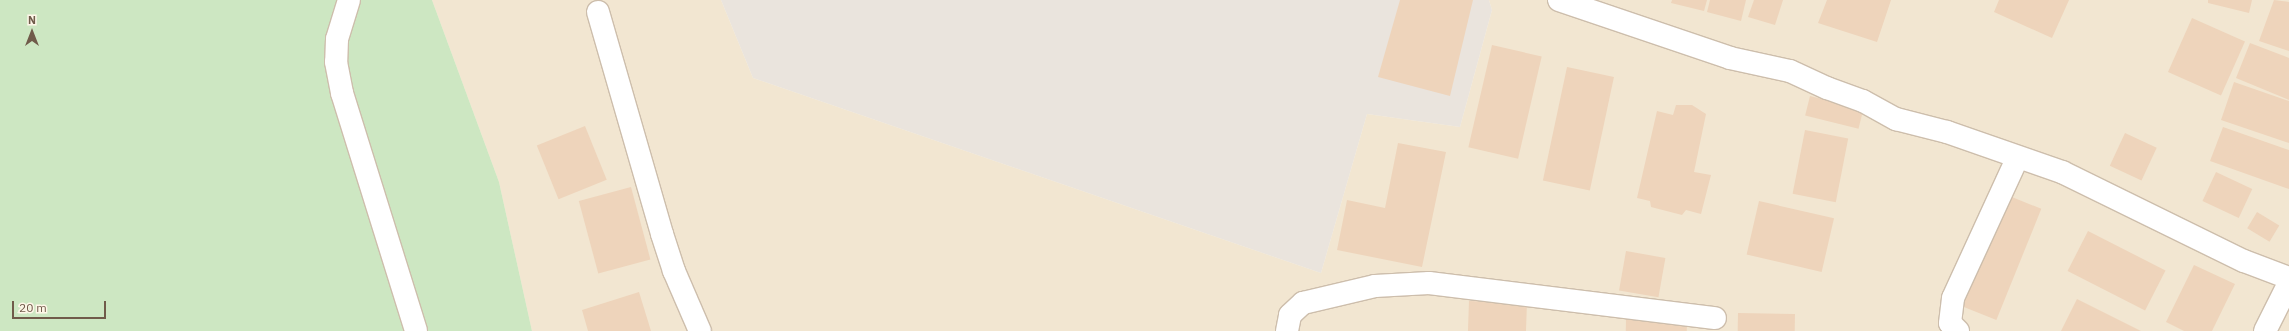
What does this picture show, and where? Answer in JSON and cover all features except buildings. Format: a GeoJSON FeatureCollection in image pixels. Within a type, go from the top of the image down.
{"type":"FeatureCollection","features":[{"type":"Feature","properties":{"kind":"street"},"geometry":{"type":"LineString","coordinates":[[349,0],[337,39],[336,62],[342,93],[416,331]]}},
{"type":"Feature","properties":{"kind":"street"},"geometry":{"type":"LineString","coordinates":[[1559,0],[1730,58],[1790,71],[1827,88],[1863,101],[1896,119],[1947,132],[2062,172],[2244,261],[2289,278]]}},
{"type":"Feature","properties":{"kind":"street"},"geometry":{"type":"LineString","coordinates":[[598,12],[662,234],[674,271],[700,331]]}},
{"type":"Feature","properties":{"kind":"street"},"geometry":{"type":"LineString","coordinates":[[1958,331],[1950,323],[1953,298],[2018,157]]}},
{"type":"Feature","properties":{"kind":"street"},"geometry":{"type":"LineString","coordinates":[[1287,331],[1290,315],[1303,303],[1375,286],[1429,283],[1715,318]]}},
{"type":"Feature","properties":{"kind":"street"},"geometry":{"type":"LineString","coordinates":[[2265,331],[2289,283]]}},
{"type":"Feature","properties":{"kind":"shaded area"},"geometry":{"type":"Polygon","coordinates":[[[432,0],[721,0],[753,78],[1321,273],[1367,114],[1460,127],[1492,10],[1489,0],[2289,0],[2289,331],[532,331],[499,182],[432,0]]]}},
{"type":"Feature","properties":{"kind":"shaded area"},"geometry":{"type":"Polygon","coordinates":[[[721,0],[1489,0],[1492,10],[1460,127],[1367,114],[1321,273],[753,78],[721,0]]]}},
{"type":"Feature","properties":{"kind":"green space"},"geometry":{"type":"Polygon","coordinates":[[[0,0],[432,0],[499,182],[532,331],[0,331],[0,0]]]}}]}
